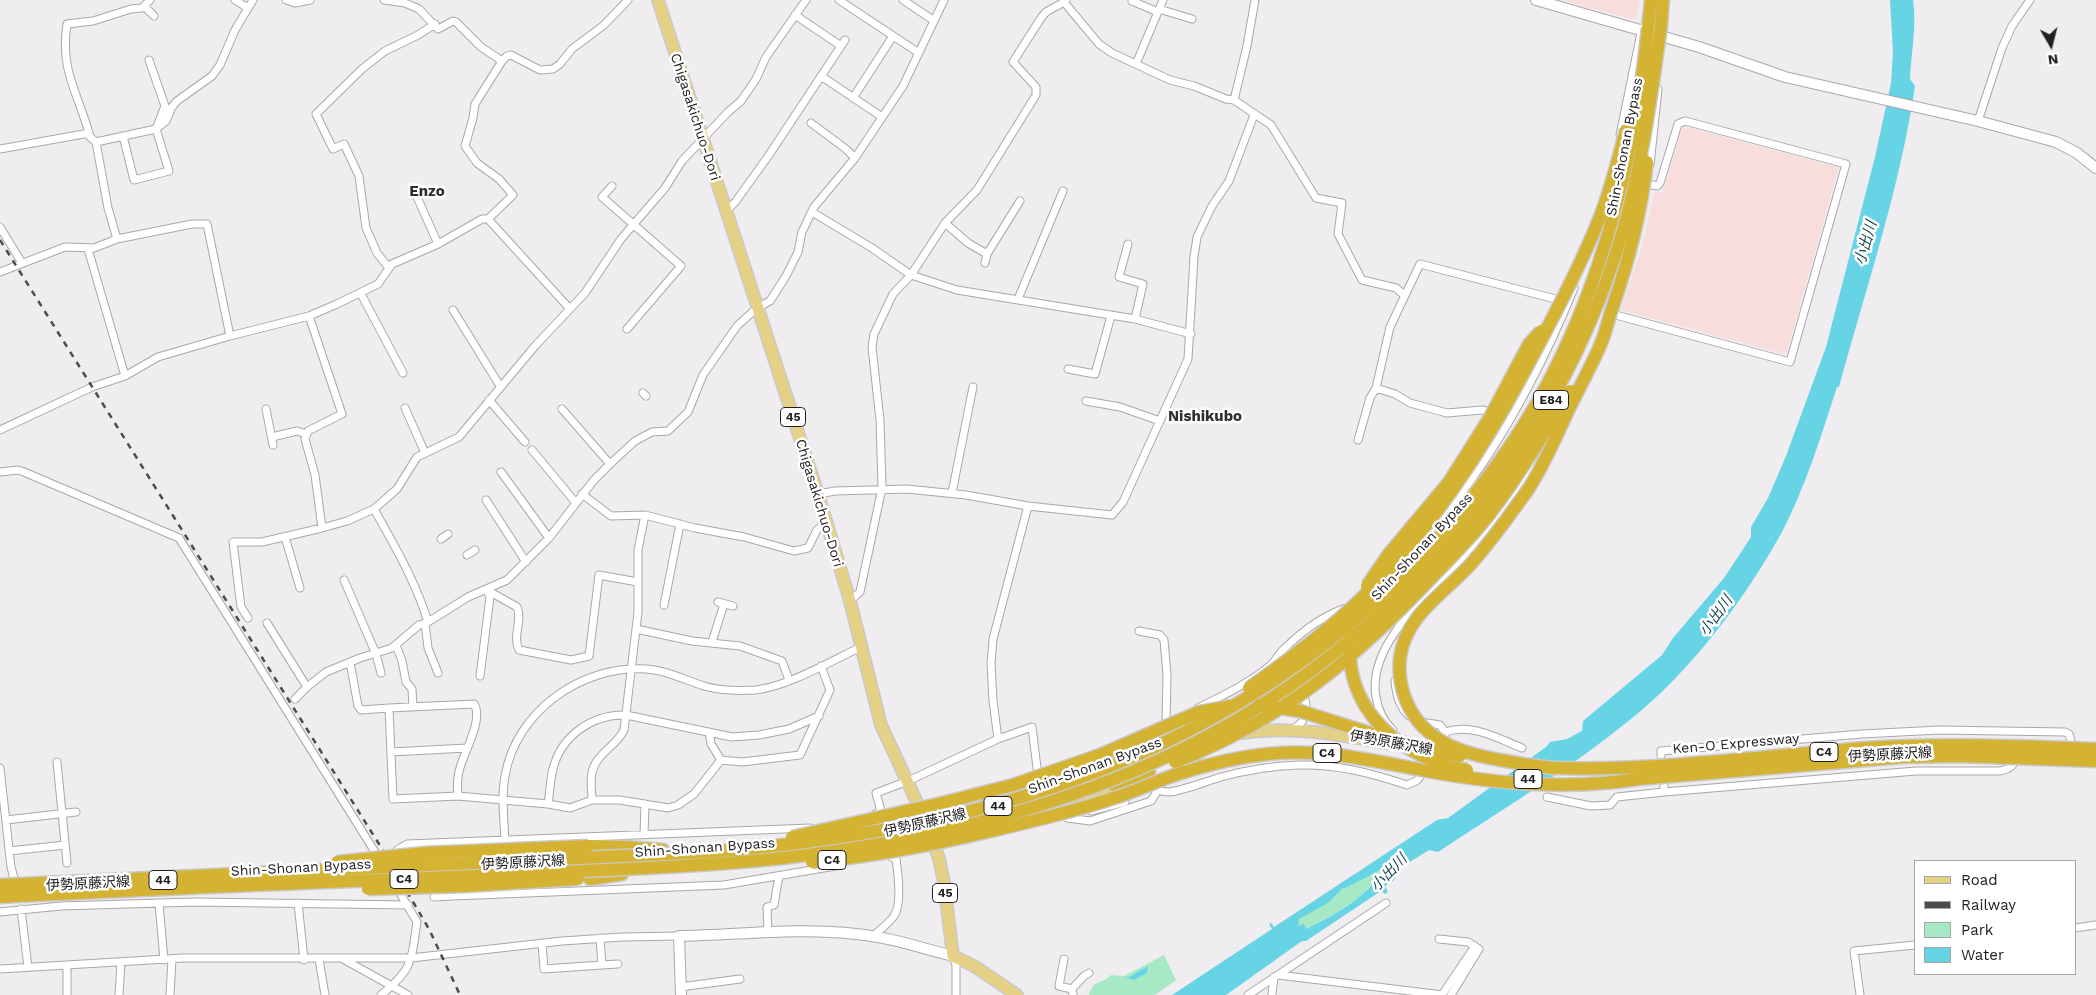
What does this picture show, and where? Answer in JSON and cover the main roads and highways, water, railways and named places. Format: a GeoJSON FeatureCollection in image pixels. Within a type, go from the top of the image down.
{"type":"FeatureCollection","features":[{"type":"Feature","properties":{"kind":"highway","name":"Shin-Shonan Bypass"},"geometry":{"type":"LineString","coordinates":[[0,895],[212,888],[710,865],[808,855],[926,834],[1066,796],[1162,759],[1233,722],[1284,682],[1372,605],[1424,553],[1459,515],[1487,479],[1537,402],[1572,333],[1598,267],[1610,229],[1630,149],[1645,29],[1651,0]]}},
{"type":"Feature","properties":{"kind":"highway","name":"Shin-Shonan Bypass"},"geometry":{"type":"LineString","coordinates":[[0,886],[263,872],[709,856],[875,832],[946,817],[1025,796],[1108,768],[1174,739],[1284,682],[1358,634],[1393,602],[1462,531],[1518,455],[1557,390],[1577,352],[1621,238],[1638,170],[1662,31],[1665,0]]}},
{"type":"Feature","properties":{"kind":"highway"},"geometry":{"type":"LineString","coordinates":[[1117,766],[1238,696],[1289,659],[1344,615],[1387,572],[1454,491],[1514,394],[1587,248],[1614,173],[1645,29]]}},
{"type":"Feature","properties":{"kind":"highway","name":"E84"},"geometry":{"type":"LineString","coordinates":[[1610,317],[1628,264],[1638,223],[1662,31]]}},
{"type":"Feature","properties":{"kind":"highway","name":"C4"},"geometry":{"type":"LineString","coordinates":[[1556,311],[1529,344],[1489,419],[1449,482],[1388,555],[1370,580],[1361,596],[1354,618],[1350,642],[1352,667],[1363,701],[1386,732],[1413,752],[1433,761],[1457,768],[1512,776],[1638,779]]}},
{"type":"Feature","properties":{"kind":"highway"},"geometry":{"type":"LineString","coordinates":[[1045,807],[1114,786],[1179,760],[1245,729],[1296,700],[1345,662],[1389,622],[1472,536],[1495,508],[1574,385],[1610,317]]}},
{"type":"Feature","properties":{"kind":"highway","name":"C4"},"geometry":{"type":"LineString","coordinates":[[1525,763],[1461,751],[1448,746],[1426,731],[1412,713],[1404,694],[1400,675],[1402,651],[1416,619],[1437,595],[1470,565],[1528,489],[1602,341],[1610,317]]}},
{"type":"Feature","properties":{"kind":"highway","name":"C4"},"geometry":{"type":"LineString","coordinates":[[709,856],[1012,785],[1100,756],[1199,712],[1231,706],[1266,705],[1300,711],[1417,747],[1484,761],[1525,763]]}},
{"type":"Feature","properties":{"kind":"highway","name":"Ken-O Expressway"},"geometry":{"type":"LineString","coordinates":[[1525,763],[1577,768],[1623,768],[1926,745],[1987,744],[2096,748]]}},
{"type":"Feature","properties":{"kind":"highway","name":"C4"},"geometry":{"type":"LineString","coordinates":[[637,868],[675,870],[767,866],[847,858],[913,848],[1062,814],[1115,798],[1180,773],[1224,760],[1268,754],[1291,752],[1339,754],[1448,775],[1527,783],[1603,783],[1638,779]]}},
{"type":"Feature","properties":{"kind":"highway","name":"Ken-O Expressway"},"geometry":{"type":"LineString","coordinates":[[1638,779],[1903,757],[1960,756],[2096,759]]}},
{"type":"Feature","properties":{"kind":"highway"},"geometry":{"type":"LineString","coordinates":[[263,872],[425,852],[588,846],[624,847],[709,856]]}},
{"type":"Feature","properties":{"kind":"highway"},"geometry":{"type":"LineString","coordinates":[[212,888],[286,890],[466,886],[590,878],[709,856]]}},
{"type":"Feature","properties":{"kind":"main road","name":"Chigasakichuo-Dori"},"geometry":{"type":"LineString","coordinates":[[658,0],[818,494],[850,601],[881,726],[929,828]]}},
{"type":"Feature","properties":{"kind":"main road","name":"伊勢原藤沢線"},"geometry":{"type":"LineString","coordinates":[[465,870],[807,852],[887,840],[1018,801],[1170,748],[1213,737],[1260,730],[1292,730],[1341,735],[1459,755],[1525,763],[1636,762],[1877,743],[1964,740],[2072,745],[2096,748]]}},
{"type":"Feature","properties":{"kind":"main road","name":"伊勢原藤沢線"},"geometry":{"type":"LineString","coordinates":[[709,856],[985,822],[1221,757],[1266,750],[1314,749],[1359,754],[1447,771],[1490,776],[1565,780],[1906,753],[2016,753],[2096,759]]}},
{"type":"Feature","properties":{"kind":"main road","name":"45"},"geometry":{"type":"LineString","coordinates":[[929,828],[940,859],[953,956],[974,966],[1016,995]]}},
{"type":"Feature","properties":{"kind":"main road","name":"伊勢原藤沢線"},"geometry":{"type":"LineString","coordinates":[[0,895],[16,890],[325,876]]}},
{"type":"Feature","properties":{"kind":"main road","name":"伊勢原藤沢線"},"geometry":{"type":"LineString","coordinates":[[0,886],[16,890]]}},
{"type":"Feature","properties":{"kind":"water","name":"小出川"},"geometry":{"type":"Polygon","coordinates":[[[1890,0],[1913,0],[1914,30],[1910,79],[1915,86],[1909,124],[1882,238],[1839,387],[1837,387],[1806,479],[1791,515],[1751,583],[1715,633],[1675,679],[1631,719],[1561,771],[1438,852],[1429,850],[1402,867],[1393,881],[1385,886],[1388,892],[1385,894],[1381,891],[1306,941],[1302,941],[1226,995],[1172,995],[1272,929],[1269,924],[1271,923],[1274,927],[1437,820],[1448,818],[1546,747],[1550,742],[1567,739],[1582,731],[1583,721],[1662,655],[1673,638],[1724,578],[1751,537],[1751,527],[1768,498],[1786,456],[1826,347],[1875,157],[1891,83],[1893,52],[1890,0]],[[1382,869],[1342,889],[1328,903],[1299,919],[1298,926],[1304,924],[1306,929],[1349,905],[1368,889],[1383,871],[1382,869]]]}},
{"type":"Feature","properties":{"kind":"water"},"geometry":{"type":"Polygon","coordinates":[[[1148,966],[1147,973],[1134,980],[1124,977],[1129,977],[1148,966]]]}},
{"type":"Feature","properties":{"kind":"railway"},"geometry":{"type":"LineString","coordinates":[[0,240],[379,844],[429,929],[460,995]]}},
{"type":"Feature","properties":{"kind":"district","name":"Enzo"},"geometry":{"type":"Point","coordinates":[427,192]}},
{"type":"Feature","properties":{"kind":"district","name":"Nishikubo"},"geometry":{"type":"Point","coordinates":[1205,417]}}]}
